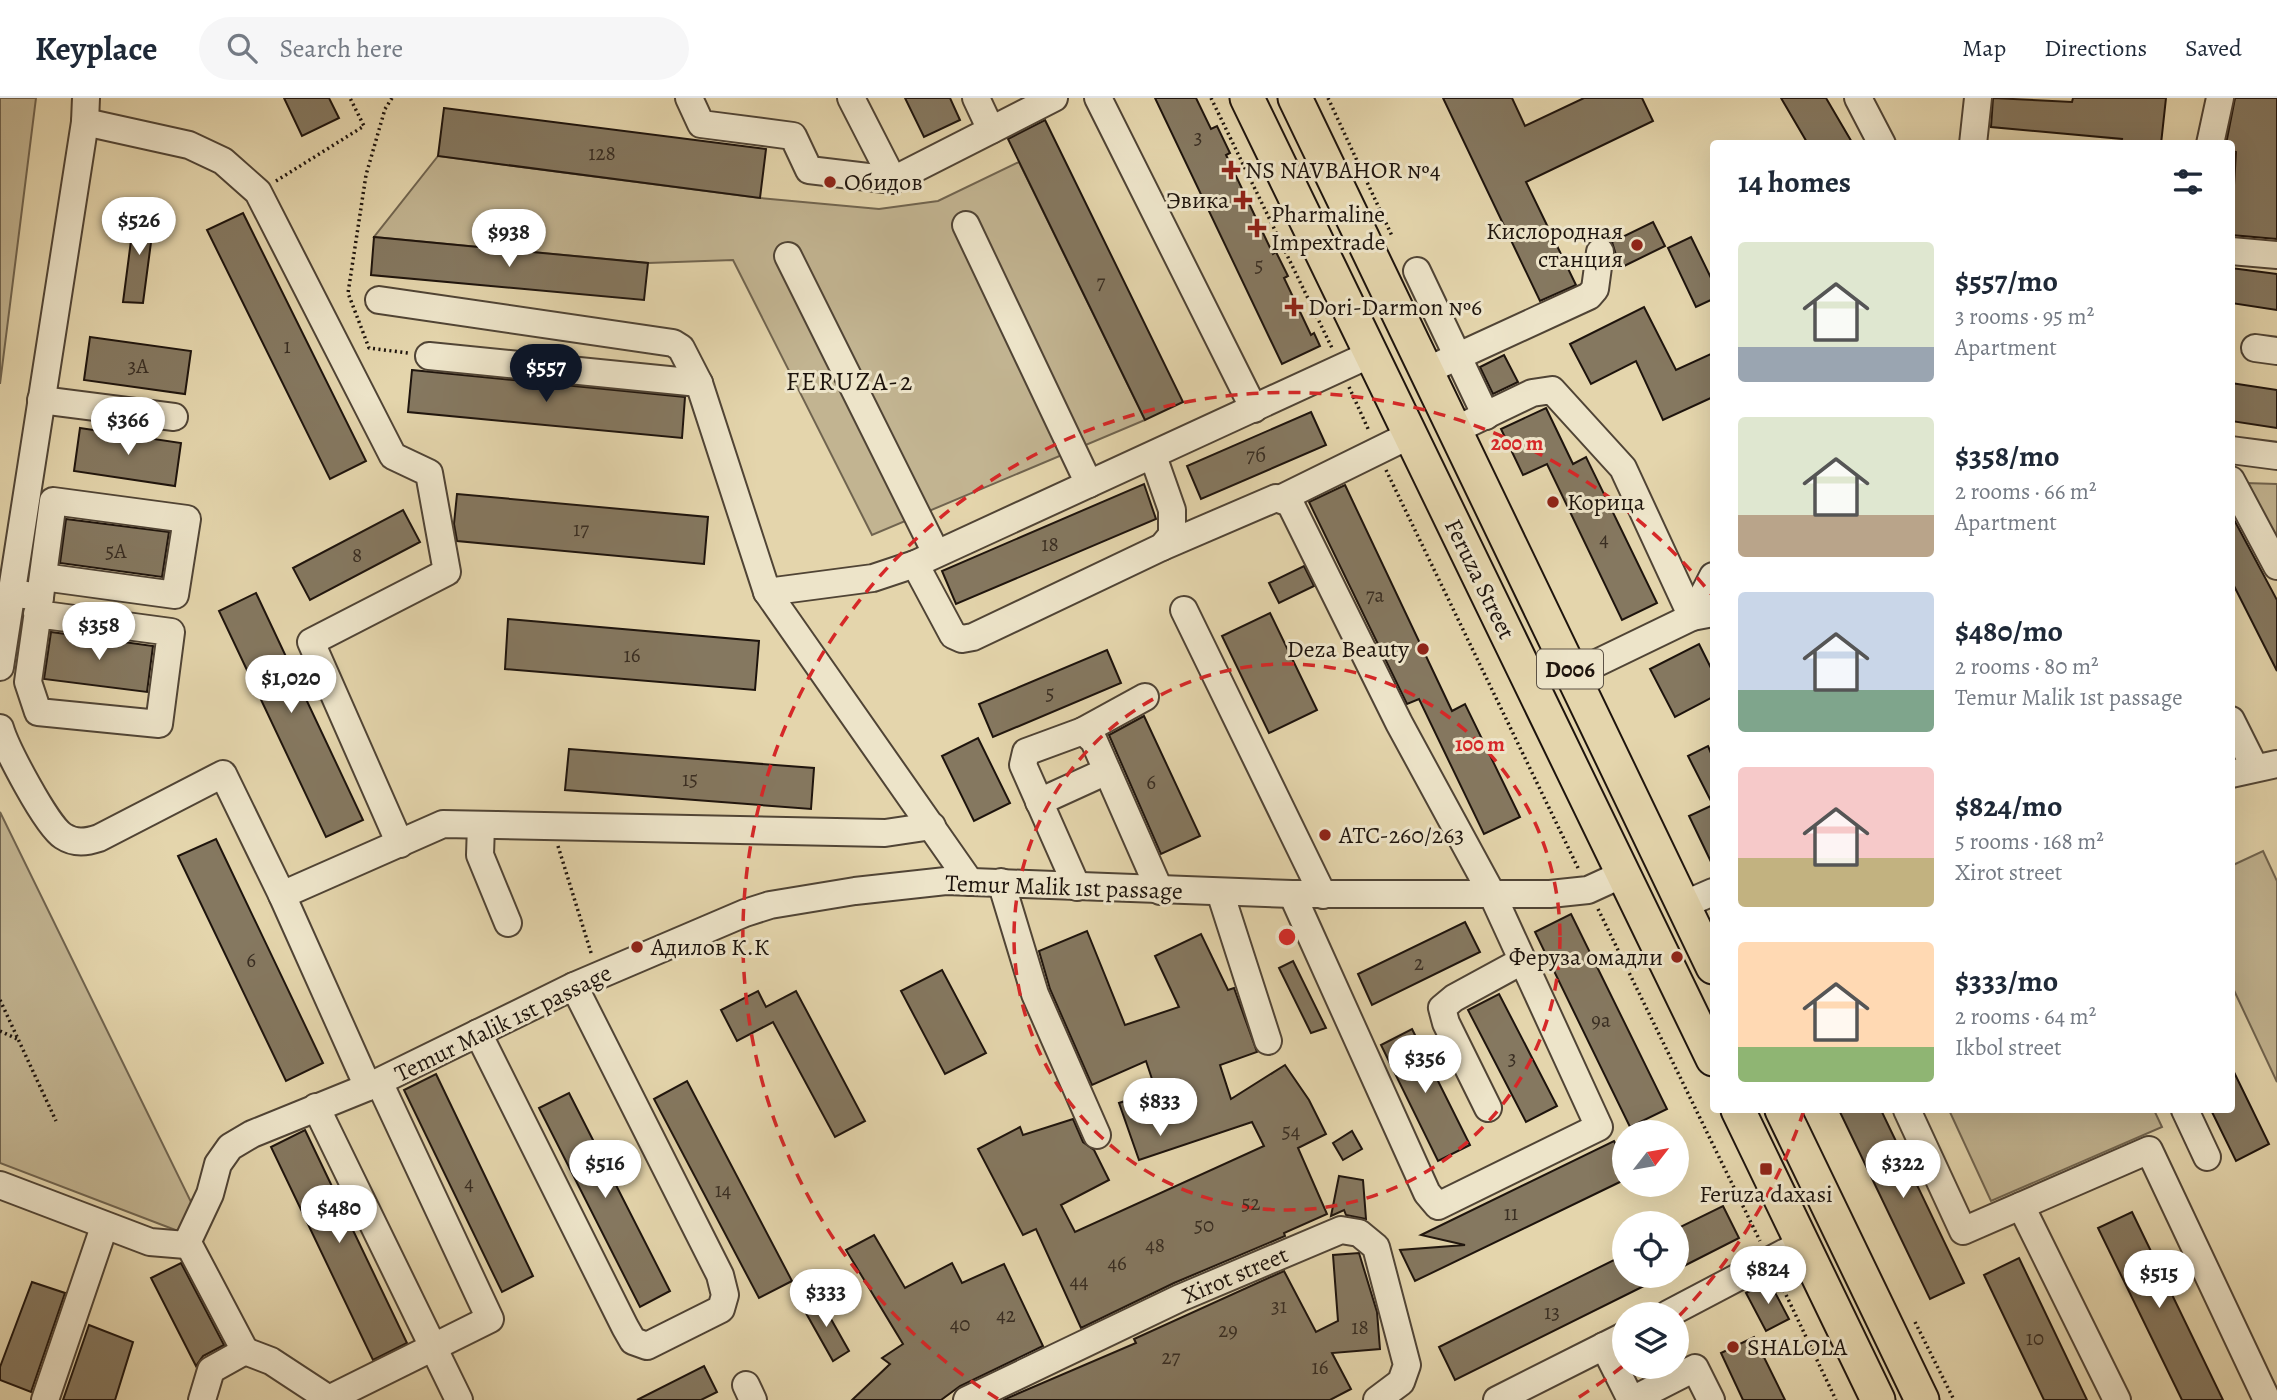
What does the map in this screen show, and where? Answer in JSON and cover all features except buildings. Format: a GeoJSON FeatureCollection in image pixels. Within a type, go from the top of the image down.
{"type":"FeatureCollection","features":[{"type":"Feature","properties":{"kind":"main road","name":"Feruza Street"},"geometry":{"type":"LineString","coordinates":[[1247,98],[1710,1053]]}},
{"type":"Feature","properties":{"kind":"main road","name":"Feruza Street"},"geometry":{"type":"LineString","coordinates":[[1295,98],[1710,961]]}},
{"type":"Feature","properties":{"kind":"main road"},"geometry":{"type":"LineString","coordinates":[[1340,290],[1344,277],[1354,269],[1366,267],[1379,273]]}},
{"type":"Feature","properties":{"kind":"main road"},"geometry":{"type":"LineString","coordinates":[[1739,1113],[1878,1400]]}},
{"type":"Feature","properties":{"kind":"main road"},"geometry":{"type":"LineString","coordinates":[[1783,1113],[1922,1400]]}},
{"type":"Feature","properties":{"kind":"street"},"geometry":{"type":"LineString","coordinates":[[689,98],[701,111],[793,136],[809,170],[893,180],[1054,98]]}},
{"type":"Feature","properties":{"kind":"street"},"geometry":{"type":"LineString","coordinates":[[851,98],[893,180]]}},
{"type":"Feature","properties":{"kind":"street"},"geometry":{"type":"LineString","coordinates":[[975,98],[991,130]]}},
{"type":"Feature","properties":{"kind":"street"},"geometry":{"type":"LineString","coordinates":[[1098,98],[1254,409]]}},
{"type":"Feature","properties":{"kind":"street"},"geometry":{"type":"LineString","coordinates":[[1857,98],[1880,140]]}},
{"type":"Feature","properties":{"kind":"street"},"geometry":{"type":"LineString","coordinates":[[1973,140],[1978,98]]}},
{"type":"Feature","properties":{"kind":"street"},"geometry":{"type":"LineString","coordinates":[[2211,140],[2220,98]]}},
{"type":"Feature","properties":{"kind":"street"},"geometry":{"type":"LineString","coordinates":[[0,667],[85,110],[189,145],[223,161],[258,192],[393,456],[429,473],[447,572],[311,642],[400,844]]}},
{"type":"Feature","properties":{"kind":"street"},"geometry":{"type":"LineString","coordinates":[[966,225],[1089,484]]}},
{"type":"Feature","properties":{"kind":"street"},"geometry":{"type":"LineString","coordinates":[[2235,250],[2277,255]]}},
{"type":"Feature","properties":{"kind":"street"},"geometry":{"type":"LineString","coordinates":[[1426,371],[1589,296],[1595,289],[1600,252]]}},
{"type":"Feature","properties":{"kind":"street"},"geometry":{"type":"LineString","coordinates":[[788,256],[925,559],[953,635],[962,639],[973,637],[1162,547],[1283,498],[1410,435]]}},
{"type":"Feature","properties":{"kind":"street"},"geometry":{"type":"LineString","coordinates":[[1417,271],[1486,416]]}},
{"type":"Feature","properties":{"kind":"street"},"geometry":{"type":"LineString","coordinates":[[379,300],[673,342],[681,348],[699,383],[767,592],[970,882]]}},
{"type":"Feature","properties":{"kind":"street"},"geometry":{"type":"LineString","coordinates":[[767,592],[873,578],[925,559],[1371,354]]}},
{"type":"Feature","properties":{"kind":"street"},"geometry":{"type":"LineString","coordinates":[[429,356],[699,383]]}},
{"type":"Feature","properties":{"kind":"street"},"geometry":{"type":"LineString","coordinates":[[1455,430],[1532,394],[1552,390],[1623,468],[1703,615]]}},
{"type":"Feature","properties":{"kind":"street"},"geometry":{"type":"LineString","coordinates":[[41,400],[174,417]]}},
{"type":"Feature","properties":{"kind":"street"},"geometry":{"type":"LineString","coordinates":[[2235,451],[2277,456]]}},
{"type":"Feature","properties":{"kind":"street"},"geometry":{"type":"LineString","coordinates":[[1153,456],[1172,519],[1172,535],[1162,547]]}},
{"type":"Feature","properties":{"kind":"street"},"geometry":{"type":"LineString","coordinates":[[2235,487],[2277,566]]}},
{"type":"Feature","properties":{"kind":"street"},"geometry":{"type":"LineString","coordinates":[[1283,498],[1290,503],[1399,723],[1492,894],[1599,1127],[1437,1206],[1427,1193],[1292,894]]}},
{"type":"Feature","properties":{"kind":"street"},"geometry":{"type":"LineString","coordinates":[[11,593],[40,596],[175,595],[187,519],[53,500],[40,596],[28,682],[38,712],[159,724],[171,632],[40,596]]}},
{"type":"Feature","properties":{"kind":"street"},"geometry":{"type":"LineString","coordinates":[[1703,615],[1710,588]]}},
{"type":"Feature","properties":{"kind":"street"},"geometry":{"type":"LineString","coordinates":[[1184,610],[1323,895]]}},
{"type":"Feature","properties":{"kind":"street"},"geometry":{"type":"LineString","coordinates":[[1572,675],[1703,615]]}},
{"type":"Feature","properties":{"kind":"street"},"geometry":{"type":"LineString","coordinates":[[1077,887],[1023,765],[1026,752],[1083,731],[1145,697]]}},
{"type":"Feature","properties":{"kind":"street"},"geometry":{"type":"LineString","coordinates":[[0,728],[13,760],[51,822],[60,834],[71,840],[85,842],[99,838],[223,774],[373,1085],[490,1319],[328,1400],[271,1361],[245,1352],[188,1243],[178,1246],[150,1242],[104,1227],[0,1185]]}},
{"type":"Feature","properties":{"kind":"street"},"geometry":{"type":"LineString","coordinates":[[2235,729],[2254,769]]}},
{"type":"Feature","properties":{"kind":"street"},"geometry":{"type":"LineString","coordinates":[[1083,731],[1094,741],[1160,891]]}},
{"type":"Feature","properties":{"kind":"street"},"geometry":{"type":"LineString","coordinates":[[1039,802],[1107,771]]}},
{"type":"Feature","properties":{"kind":"street"},"geometry":{"type":"LineString","coordinates":[[282,895],[443,824],[885,833],[932,826]]}},
{"type":"Feature","properties":{"kind":"street"},"geometry":{"type":"LineString","coordinates":[[481,825],[480,855],[508,923]]}},
{"type":"Feature","properties":{"kind":"street","name":"Temur Malik 1st passage"},"geometry":{"type":"LineString","coordinates":[[188,1243],[210,1194],[218,1164],[230,1147],[316,1107],[373,1085],[574,986],[770,905],[855,891],[970,882],[1323,895],[1550,894],[1588,890],[1623,874]]}},
{"type":"Feature","properties":{"kind":"street"},"geometry":{"type":"LineString","coordinates":[[1001,882],[1035,994],[1097,1135]]}},
{"type":"Feature","properties":{"kind":"street"},"geometry":{"type":"LineString","coordinates":[[1220,892],[1268,1041]]}},
{"type":"Feature","properties":{"kind":"street"},"geometry":{"type":"LineString","coordinates":[[1683,905],[1710,893]]}},
{"type":"Feature","properties":{"kind":"street"},"geometry":{"type":"LineString","coordinates":[[1488,1108],[1446,1023],[1443,1007],[1454,998],[1522,961]]}},
{"type":"Feature","properties":{"kind":"street"},"geometry":{"type":"LineString","coordinates":[[478,1033],[625,1327],[633,1341],[647,1346],[720,1308],[725,1295],[720,1275],[574,986]]}},
{"type":"Feature","properties":{"kind":"street"},"geometry":{"type":"LineString","coordinates":[[316,1107],[459,1400]]}},
{"type":"Feature","properties":{"kind":"street"},"geometry":{"type":"LineString","coordinates":[[1909,1113],[1963,1231],[2149,1150],[2267,1400]]}},
{"type":"Feature","properties":{"kind":"street"},"geometry":{"type":"LineString","coordinates":[[2186,1113],[2207,1157]]}},
{"type":"Feature","properties":{"kind":"street"},"geometry":{"type":"LineString","coordinates":[[2021,1206],[2117,1400]]}},
{"type":"Feature","properties":{"kind":"street"},"geometry":{"type":"LineString","coordinates":[[45,1400],[104,1227]]}},
{"type":"Feature","properties":{"kind":"street","name":"Xirot street"},"geometry":{"type":"LineString","coordinates":[[967,1400],[1180,1298],[1341,1230],[1359,1233],[1376,1247],[1407,1365],[1401,1382],[1377,1400]]}},
{"type":"Feature","properties":{"kind":"street"},"geometry":{"type":"LineString","coordinates":[[1689,1303],[1801,1244]]}},
{"type":"Feature","properties":{"kind":"street"},"geometry":{"type":"LineString","coordinates":[[1509,1397],[1612,1342]]}},
{"type":"Feature","properties":{"kind":"street"},"geometry":{"type":"LineString","coordinates":[[202,1400],[211,1370],[245,1352]]}},
{"type":"Feature","properties":{"kind":"street"},"geometry":{"type":"LineString","coordinates":[[1633,1379],[1642,1398],[1695,1368],[1711,1400]]}},
{"type":"Feature","properties":{"kind":"path"},"geometry":{"type":"LineString","coordinates":[[258,192],[364,126],[350,98]]}},
{"type":"Feature","properties":{"kind":"path"},"geometry":{"type":"LineString","coordinates":[[391,98],[384,109],[366,175],[348,293],[369,348],[429,356]]}},
{"type":"Feature","properties":{"kind":"path"},"geometry":{"type":"LineString","coordinates":[[1211,98],[1588,890],[1836,1400]]}},
{"type":"Feature","properties":{"kind":"path"},"geometry":{"type":"LineString","coordinates":[[561,864],[598,976]]}},
{"type":"Feature","properties":{"kind":"path"},"geometry":{"type":"LineString","coordinates":[[0,1000],[56,1121]]}},
{"type":"Feature","properties":{"kind":"path"},"geometry":{"type":"LineString","coordinates":[[0,1031],[18,1039]]}},
{"type":"Feature","properties":{"kind":"shaded area"},"geometry":{"type":"Polygon","coordinates":[[[0,98],[36,98],[0,384],[0,98]]]}},
{"type":"Feature","properties":{"kind":"shaded area"},"geometry":{"type":"Polygon","coordinates":[[[438,156],[760,198],[879,209],[938,201],[1019,162],[1145,420],[872,535],[733,260],[648,263],[374,237],[438,156]]]}},
{"type":"Feature","properties":{"kind":"shaded area"},"geometry":{"type":"Polygon","coordinates":[[[2245,483],[2277,484],[2277,544],[2245,483]]]}},
{"type":"Feature","properties":{"kind":"shaded area"},"geometry":{"type":"Polygon","coordinates":[[[0,812],[195,1210],[178,1231],[0,1163],[0,812]]]}},
{"type":"Feature","properties":{"kind":"shaded area"},"geometry":{"type":"Polygon","coordinates":[[[2263,851],[2277,881],[2277,1082],[2235,993],[2235,864],[2263,851]]]}},
{"type":"Feature","properties":{"kind":"shaded area"},"geometry":{"type":"Polygon","coordinates":[[[1950,1113],[2155,1113],[2162,1127],[1991,1201],[1950,1113]]]}},
{"type":"Feature","properties":{"kind":"place","name":"NS NAVBAHOR №4"},"geometry":{"type":"Point","coordinates":[1231,170]}},
{"type":"Feature","properties":{"kind":"place","name":"Обидов"},"geometry":{"type":"Point","coordinates":[830,182]}},
{"type":"Feature","properties":{"kind":"place","name":"Эвика"},"geometry":{"type":"Point","coordinates":[1243,200]}},
{"type":"Feature","properties":{"kind":"place","name":"Pharmaline Impextrade"},"geometry":{"type":"Point","coordinates":[1257,228]}},
{"type":"Feature","properties":{"kind":"place","name":"Кислородная станция"},"geometry":{"type":"Point","coordinates":[1637,245]}},
{"type":"Feature","properties":{"kind":"place","name":"Dori-Darmon №6"},"geometry":{"type":"Point","coordinates":[1294,307]}},
{"type":"Feature","properties":{"kind":"place","name":"Корица"},"geometry":{"type":"Point","coordinates":[1553,502]}},
{"type":"Feature","properties":{"kind":"place","name":"Deza Beauty"},"geometry":{"type":"Point","coordinates":[1423,649]}},
{"type":"Feature","properties":{"kind":"place","name":"АТС-260/263"},"geometry":{"type":"Point","coordinates":[1325,835]}},
{"type":"Feature","properties":{"kind":"place","name":"Адилов К.К"},"geometry":{"type":"Point","coordinates":[637,947]}},
{"type":"Feature","properties":{"kind":"place","name":"Феруза омадли"},"geometry":{"type":"Point","coordinates":[1677,957]}},
{"type":"Feature","properties":{"kind":"place","name":"Feruza daxasi"},"geometry":{"type":"Point","coordinates":[1766,1169]}},
{"type":"Feature","properties":{"kind":"place","name":"SHALOLA"},"geometry":{"type":"Point","coordinates":[1733,1347]}},
{"type":"Feature","properties":{"kind":"district","name":"FERUZA-2"},"geometry":{"type":"Point","coordinates":[850,381]}}]}
